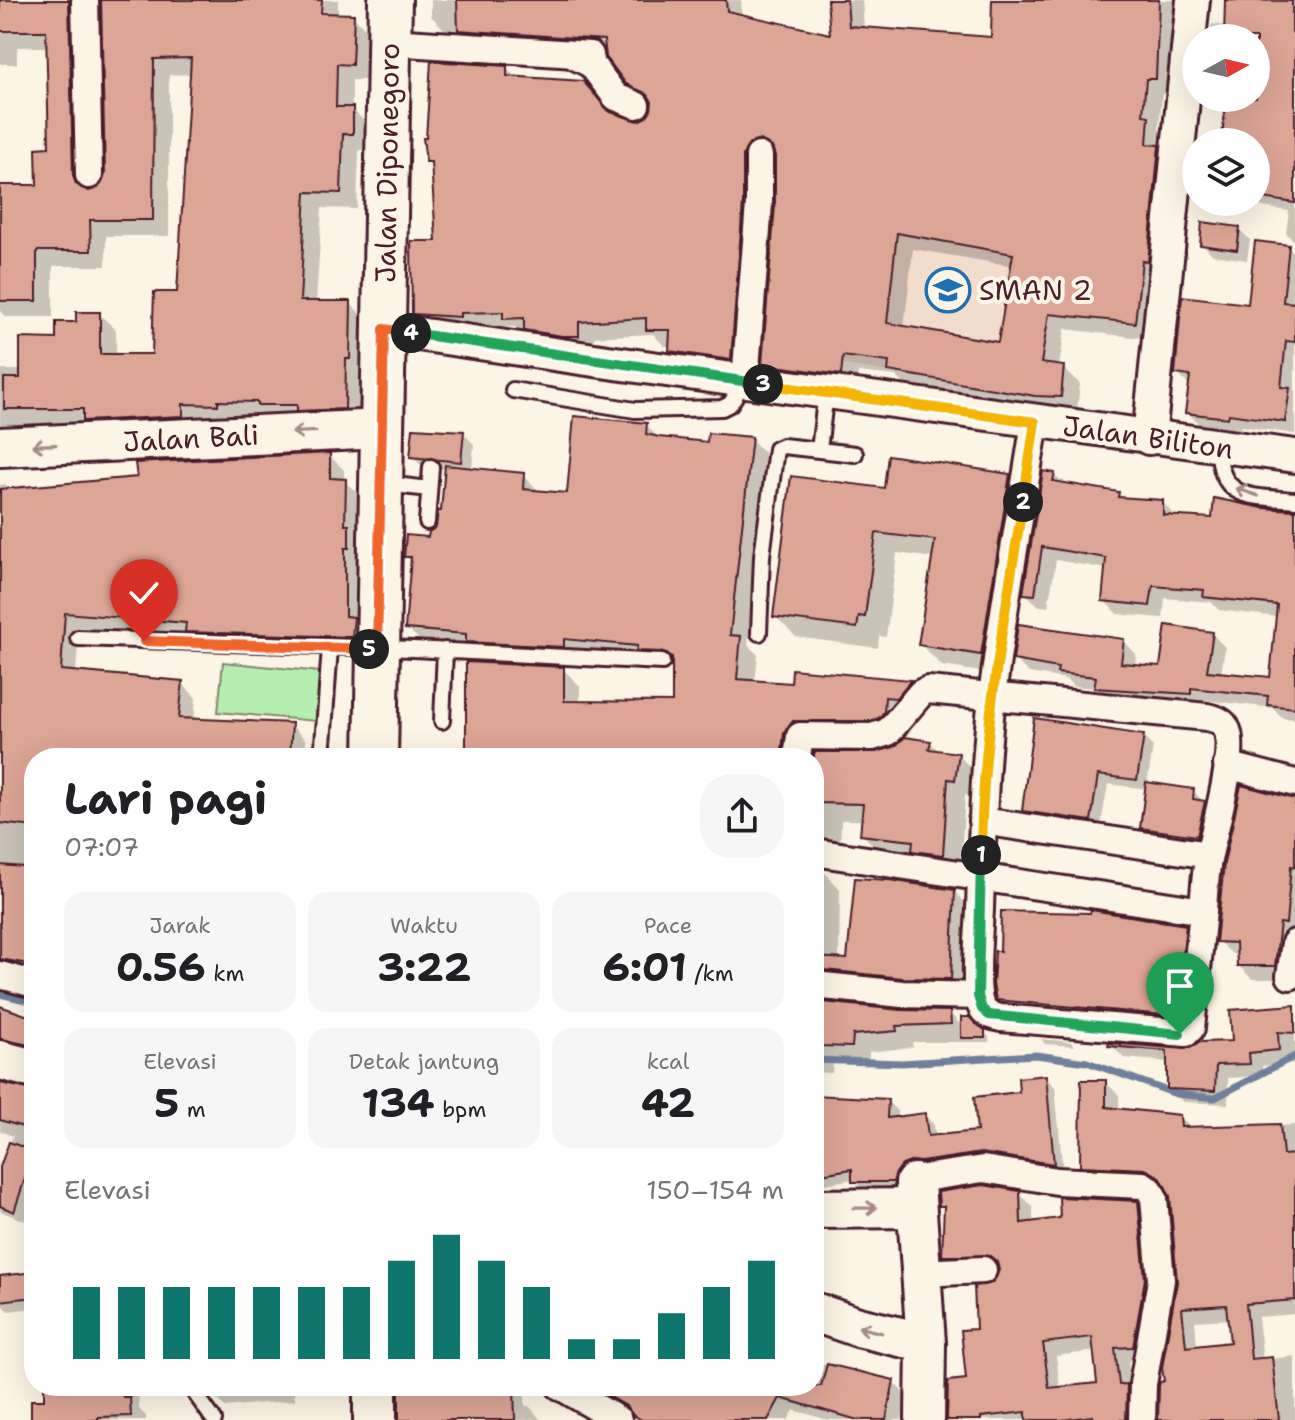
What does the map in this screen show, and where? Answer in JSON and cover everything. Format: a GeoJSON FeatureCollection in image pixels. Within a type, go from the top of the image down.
{"type":"FeatureCollection","features":[{"type":"Feature","properties":{"kind":"main road","name":"Jalan Diponegoro"},"geometry":{"type":"LineString","coordinates":[[376,748],[390,0]]}},
{"type":"Feature","properties":{"kind":"main road","name":"Jalan Bali"},"geometry":{"type":"LineString","coordinates":[[0,447],[382,429]]}},
{"type":"Feature","properties":{"kind":"main road"},"geometry":{"type":"LineString","coordinates":[[0,1060],[24,1066]]}},
{"type":"Feature","properties":{"kind":"main road"},"geometry":{"type":"LineString","coordinates":[[824,1208],[915,1195],[926,1343],[925,1420]]}},
{"type":"Feature","properties":{"kind":"main road"},"geometry":{"type":"LineString","coordinates":[[824,1315],[926,1343]]}},
{"type":"Feature","properties":{"kind":"main road"},"geometry":{"type":"LineString","coordinates":[[375,1396],[375,1420]]}},
{"type":"Feature","properties":{"kind":"street"},"geometry":{"type":"LineString","coordinates":[[85,0],[89,175]]}},
{"type":"Feature","properties":{"kind":"street"},"geometry":{"type":"LineString","coordinates":[[1149,438],[1193,0]]}},
{"type":"Feature","properties":{"kind":"street"},"geometry":{"type":"LineString","coordinates":[[390,42],[580,54],[616,97],[636,105]]}},
{"type":"Feature","properties":{"kind":"street"},"geometry":{"type":"LineString","coordinates":[[745,381],[759,204],[759,156]]}},
{"type":"Feature","properties":{"kind":"street","name":"Jalan Biliton"},"geometry":{"type":"LineString","coordinates":[[384,329],[1295,456]]}},
{"type":"Feature","properties":{"kind":"street"},"geometry":{"type":"LineString","coordinates":[[798,748],[800,736],[872,737],[888,732],[921,693],[928,690],[993,695],[1131,708],[1219,720],[1227,727],[1230,739],[1209,855],[1191,1028],[1186,1033],[1001,1018],[989,1015],[982,1009],[978,996],[982,821],[993,695],[1035,422]]}},
{"type":"Feature","properties":{"kind":"street"},"geometry":{"type":"LineString","coordinates":[[1227,765],[1295,783]]}},
{"type":"Feature","properties":{"kind":"street"},"geometry":{"type":"LineString","coordinates":[[982,821],[1209,855]]}},
{"type":"Feature","properties":{"kind":"street"},"geometry":{"type":"LineString","coordinates":[[824,853],[1203,911]]}},
{"type":"Feature","properties":{"kind":"street"},"geometry":{"type":"LineString","coordinates":[[1290,976],[1295,943]]}},
{"type":"Feature","properties":{"kind":"street"},"geometry":{"type":"LineString","coordinates":[[0,975],[24,981]]}},
{"type":"Feature","properties":{"kind":"street"},"geometry":{"type":"LineString","coordinates":[[824,986],[902,994],[978,996]]}},
{"type":"Feature","properties":{"kind":"street"},"geometry":{"type":"LineString","coordinates":[[915,1195],[924,1178],[983,1169],[1069,1182],[1143,1185],[1150,1190],[1154,1198],[1161,1280],[1143,1384],[1142,1420]]}},
{"type":"Feature","properties":{"kind":"street"},"geometry":{"type":"LineString","coordinates":[[920,1273],[983,1270]]}},
{"type":"Feature","properties":{"kind":"street"},"geometry":{"type":"LineString","coordinates":[[577,1396],[618,1420]]}},
{"type":"Feature","properties":{"kind":"lane"},"geometry":{"type":"LineString","coordinates":[[513,390],[635,410],[722,408],[730,404],[745,381]]}},
{"type":"Feature","properties":{"kind":"lane"},"geometry":{"type":"LineString","coordinates":[[819,450],[826,392]]}},
{"type":"Feature","properties":{"kind":"lane"},"geometry":{"type":"LineString","coordinates":[[759,633],[762,556],[776,449],[783,446],[855,454]]}},
{"type":"Feature","properties":{"kind":"lane"},"geometry":{"type":"LineString","coordinates":[[1219,446],[1219,469],[1225,483],[1249,496],[1295,500]]}},
{"type":"Feature","properties":{"kind":"lane"},"geometry":{"type":"LineString","coordinates":[[427,522],[431,467]]}},
{"type":"Feature","properties":{"kind":"lane"},"geometry":{"type":"LineString","coordinates":[[381,484],[429,489]]}},
{"type":"Feature","properties":{"kind":"lane"},"geometry":{"type":"LineString","coordinates":[[78,638],[445,650],[662,662]]}},
{"type":"Feature","properties":{"kind":"lane"},"geometry":{"type":"LineString","coordinates":[[323,748],[330,647]]}},
{"type":"Feature","properties":{"kind":"lane"},"geometry":{"type":"LineString","coordinates":[[442,721],[445,650]]}},
{"type":"Feature","properties":{"kind":"lane"},"geometry":{"type":"LineString","coordinates":[[197,1396],[214,1420]]}},
{"type":"Feature","properties":{"kind":"shaded area","name":"SMAN 2"},"geometry":{"type":"Polygon","coordinates":[[[865,184],[1060,217],[1030,393],[838,364],[865,184]]]}},
{"type":"Feature","properties":{"kind":"green space"},"geometry":{"type":"Polygon","coordinates":[[[223,662],[320,672],[316,721],[218,712],[223,662]]]}},
{"type":"Feature","properties":{"kind":"building"},"geometry":{"type":"Polygon","coordinates":[[[0,0],[69,0],[73,175],[76,184],[89,191],[98,188],[105,175],[101,0],[322,0],[321,13],[354,14],[352,65],[337,64],[336,107],[353,107],[353,134],[343,134],[341,193],[306,192],[300,301],[351,301],[345,409],[297,411],[297,405],[218,401],[218,405],[183,404],[183,416],[83,421],[83,409],[4,409],[4,378],[20,378],[20,338],[56,339],[56,322],[76,322],[76,312],[100,312],[100,354],[152,354],[154,292],[177,292],[191,58],[154,59],[153,220],[90,220],[91,251],[37,251],[37,301],[0,301],[0,185],[37,185],[36,148],[49,147],[46,31],[0,31],[0,0]]]}},
{"type":"Feature","properties":{"kind":"building"},"geometry":{"type":"Polygon","coordinates":[[[457,0],[726,0],[727,11],[830,34],[827,0],[847,0],[849,26],[991,37],[992,0],[1159,0],[1156,79],[1146,79],[1143,115],[1149,116],[1147,144],[1159,145],[1148,262],[1142,261],[1135,323],[1049,314],[1041,363],[1064,366],[1061,397],[1035,396],[888,371],[889,362],[843,356],[841,375],[762,364],[775,205],[775,156],[772,147],[760,140],[750,143],[743,155],[743,203],[731,360],[669,351],[670,330],[646,330],[646,318],[579,322],[579,336],[562,336],[524,330],[524,318],[503,319],[503,312],[460,313],[460,317],[412,314],[411,241],[436,241],[431,162],[426,162],[423,138],[426,138],[431,61],[507,66],[507,76],[583,81],[610,112],[638,121],[651,110],[652,102],[648,95],[626,84],[606,57],[604,40],[458,30],[457,0]],[[897,233],[887,323],[998,342],[1013,254],[897,233]]]}},
{"type":"Feature","properties":{"kind":"building"},"geometry":{"type":"Polygon","coordinates":[[[1225,0],[1292,1],[1292,32],[1295,33],[1295,203],[1270,199],[1270,128],[1223,128],[1225,112],[1270,112],[1270,24],[1224,24],[1225,0]]]}},
{"type":"Feature","properties":{"kind":"building"},"geometry":{"type":"Polygon","coordinates":[[[1202,222],[1240,227],[1237,250],[1200,245],[1202,222]]]}},
{"type":"Feature","properties":{"kind":"building"},"geometry":{"type":"Polygon","coordinates":[[[1255,241],[1289,245],[1283,302],[1295,303],[1295,342],[1286,341],[1281,387],[1290,388],[1285,422],[1229,414],[1228,418],[1185,413],[1190,376],[1175,374],[1182,296],[1248,304],[1255,241]]]}},
{"type":"Feature","properties":{"kind":"building"},"geometry":{"type":"Polygon","coordinates":[[[574,416],[647,423],[646,434],[659,437],[707,442],[708,433],[752,437],[730,635],[741,636],[737,679],[791,683],[792,669],[911,680],[896,698],[885,697],[884,712],[879,718],[870,721],[793,721],[784,733],[782,748],[466,748],[466,662],[564,667],[564,701],[672,702],[672,657],[663,652],[636,651],[637,646],[564,639],[564,647],[466,642],[466,634],[405,629],[411,557],[404,557],[406,535],[428,537],[436,527],[438,511],[441,511],[445,465],[524,473],[523,489],[567,493],[574,416]]]}},
{"type":"Feature","properties":{"kind":"building"},"geometry":{"type":"Polygon","coordinates":[[[413,428],[464,431],[461,462],[410,457],[413,428]]]}},
{"type":"Feature","properties":{"kind":"building"},"geometry":{"type":"Polygon","coordinates":[[[330,453],[330,478],[346,479],[345,525],[349,525],[349,548],[345,548],[345,616],[354,617],[352,637],[185,632],[186,623],[65,613],[61,670],[183,681],[179,718],[292,723],[291,748],[24,748],[24,826],[0,823],[0,489],[137,477],[135,463],[330,453]]]}},
{"type":"Feature","properties":{"kind":"building"},"geometry":{"type":"Polygon","coordinates":[[[888,455],[1010,474],[981,655],[918,645],[935,540],[876,533],[865,617],[859,616],[857,628],[773,617],[791,476],[884,488],[888,455]]]}},
{"type":"Feature","properties":{"kind":"building"},"geometry":{"type":"Polygon","coordinates":[[[1043,471],[1055,473],[1053,481],[1119,492],[1118,497],[1163,500],[1163,515],[1212,518],[1214,498],[1263,508],[1295,510],[1295,708],[1267,705],[1268,696],[1191,688],[1191,694],[1094,688],[1096,677],[1057,673],[1058,668],[1013,660],[1018,624],[1124,639],[1121,663],[1160,666],[1166,625],[1213,632],[1207,671],[1270,677],[1277,605],[1203,597],[1204,590],[1153,586],[1150,606],[1102,601],[1106,558],[1042,547],[1035,595],[1023,594],[1043,471]]]}},
{"type":"Feature","properties":{"kind":"building"},"geometry":{"type":"Polygon","coordinates":[[[1034,718],[1144,735],[1137,780],[1098,775],[1091,821],[1022,811],[1034,718]]]}},
{"type":"Feature","properties":{"kind":"building"},"geometry":{"type":"Polygon","coordinates":[[[905,737],[931,741],[929,749],[959,753],[955,780],[948,779],[943,855],[912,851],[913,841],[860,835],[863,804],[824,803],[824,752],[876,752],[894,747],[905,737]]]}},
{"type":"Feature","properties":{"kind":"building"},"geometry":{"type":"Polygon","coordinates":[[[1146,782],[1194,789],[1193,799],[1205,801],[1197,836],[1140,828],[1146,782]]]}},
{"type":"Feature","properties":{"kind":"building"},"geometry":{"type":"Polygon","coordinates":[[[1241,785],[1295,799],[1295,867],[1291,866],[1286,924],[1280,923],[1275,966],[1237,966],[1236,943],[1216,942],[1224,863],[1241,785]]]}},
{"type":"Feature","properties":{"kind":"building"},"geometry":{"type":"Polygon","coordinates":[[[0,865],[24,867],[24,963],[0,959],[0,865]]]}},
{"type":"Feature","properties":{"kind":"building"},"geometry":{"type":"Polygon","coordinates":[[[855,878],[955,890],[951,979],[824,970],[824,958],[847,959],[855,878]]]}},
{"type":"Feature","properties":{"kind":"building"},"geometry":{"type":"Polygon","coordinates":[[[1091,910],[1186,925],[1176,1016],[996,1000],[993,984],[995,951],[1000,951],[1001,911],[1090,913],[1091,910]]]}},
{"type":"Feature","properties":{"kind":"building"},"geometry":{"type":"Polygon","coordinates":[[[824,1002],[900,1010],[950,1011],[951,1024],[896,1026],[897,1031],[853,1035],[852,1047],[824,1046],[824,1002]]]}},
{"type":"Feature","properties":{"kind":"building"},"geometry":{"type":"Polygon","coordinates":[[[1295,1005],[1295,1033],[1278,1032],[1279,1050],[1249,1053],[1250,1064],[1216,1065],[1215,1091],[1167,1089],[1167,1051],[1108,1046],[1109,1043],[1185,1049],[1200,1042],[1232,1041],[1230,1010],[1295,1005]]]}},
{"type":"Feature","properties":{"kind":"building"},"geometry":{"type":"Polygon","coordinates":[[[0,1006],[24,1014],[24,1044],[0,1039],[0,1006]]]}},
{"type":"Feature","properties":{"kind":"building"},"geometry":{"type":"Polygon","coordinates":[[[961,1017],[969,1017],[985,1030],[985,1038],[961,1038],[961,1017]]]}},
{"type":"Feature","properties":{"kind":"building"},"geometry":{"type":"Polygon","coordinates":[[[1046,1075],[1054,1164],[981,1153],[913,1161],[902,1165],[893,1182],[852,1182],[852,1169],[824,1173],[824,1096],[888,1099],[887,1118],[925,1113],[928,1136],[977,1131],[974,1097],[1019,1092],[1018,1078],[1046,1075]]]}},
{"type":"Feature","properties":{"kind":"building"},"geometry":{"type":"Polygon","coordinates":[[[1081,1080],[1106,1080],[1106,1107],[1180,1115],[1181,1127],[1280,1124],[1283,1155],[1295,1154],[1295,1300],[1246,1304],[1251,1359],[1272,1357],[1279,1420],[1158,1420],[1159,1386],[1164,1381],[1162,1368],[1177,1282],[1170,1196],[1160,1177],[1145,1169],[1080,1166],[1081,1080]],[[1226,1305],[1182,1308],[1186,1347],[1230,1342],[1226,1305]]]}},
{"type":"Feature","properties":{"kind":"building"},"geometry":{"type":"Polygon","coordinates":[[[0,1083],[24,1088],[24,1127],[0,1120],[0,1083]]]}},
{"type":"Feature","properties":{"kind":"building"},"geometry":{"type":"Polygon","coordinates":[[[9,1142],[24,1147],[24,1182],[14,1212],[0,1206],[0,1167],[9,1142]]]}},
{"type":"Feature","properties":{"kind":"building"},"geometry":{"type":"Polygon","coordinates":[[[983,1185],[1020,1191],[1021,1223],[1060,1218],[1059,1197],[1138,1201],[1145,1279],[1133,1347],[1115,1348],[1119,1385],[1127,1384],[1126,1420],[1093,1420],[1093,1416],[1026,1420],[1026,1412],[981,1417],[981,1420],[947,1420],[948,1381],[966,1379],[961,1330],[976,1329],[974,1286],[992,1283],[999,1270],[997,1262],[990,1256],[942,1256],[944,1206],[939,1206],[938,1192],[983,1185]],[[1092,1337],[1043,1343],[1049,1388],[1097,1383],[1092,1337]]]}},
{"type":"Feature","properties":{"kind":"building"},"geometry":{"type":"Polygon","coordinates":[[[24,1273],[24,1298],[0,1301],[0,1276],[24,1273]]]}},
{"type":"Feature","properties":{"kind":"building"},"geometry":{"type":"Polygon","coordinates":[[[827,1364],[894,1380],[886,1420],[858,1420],[780,1398],[768,1420],[642,1420],[609,1396],[824,1396],[827,1364]]]}},
{"type":"Feature","properties":{"kind":"building"},"geometry":{"type":"Polygon","coordinates":[[[44,1396],[130,1397],[131,1416],[98,1417],[98,1420],[31,1420],[31,1400],[44,1400],[44,1396]]]}},
{"type":"Feature","properties":{"kind":"building"},"geometry":{"type":"Polygon","coordinates":[[[399,1396],[514,1396],[515,1420],[399,1420],[399,1396]]]}},
{"type":"Feature","properties":{"kind":"waterway"},"geometry":{"type":"LineString","coordinates":[[0,994],[24,1000]]}},
{"type":"Feature","properties":{"kind":"waterway"},"geometry":{"type":"LineString","coordinates":[[824,1060],[902,1063],[1036,1055],[1087,1062],[1176,1094],[1215,1098],[1295,1056]]}},
{"type":"Feature","properties":{"kind":"place","name":"SMAN 2"},"geometry":{"type":"Point","coordinates":[948,290]}},
{"type":"Feature","properties":{"kind":"route"},"geometry":{"type":"LineString","coordinates":[[144,641],[377,649],[384,329],[1035,422],[993,695],[982,821],[978,996],[982,1009],[989,1015],[1001,1018],[1180,1034]]}}]}
